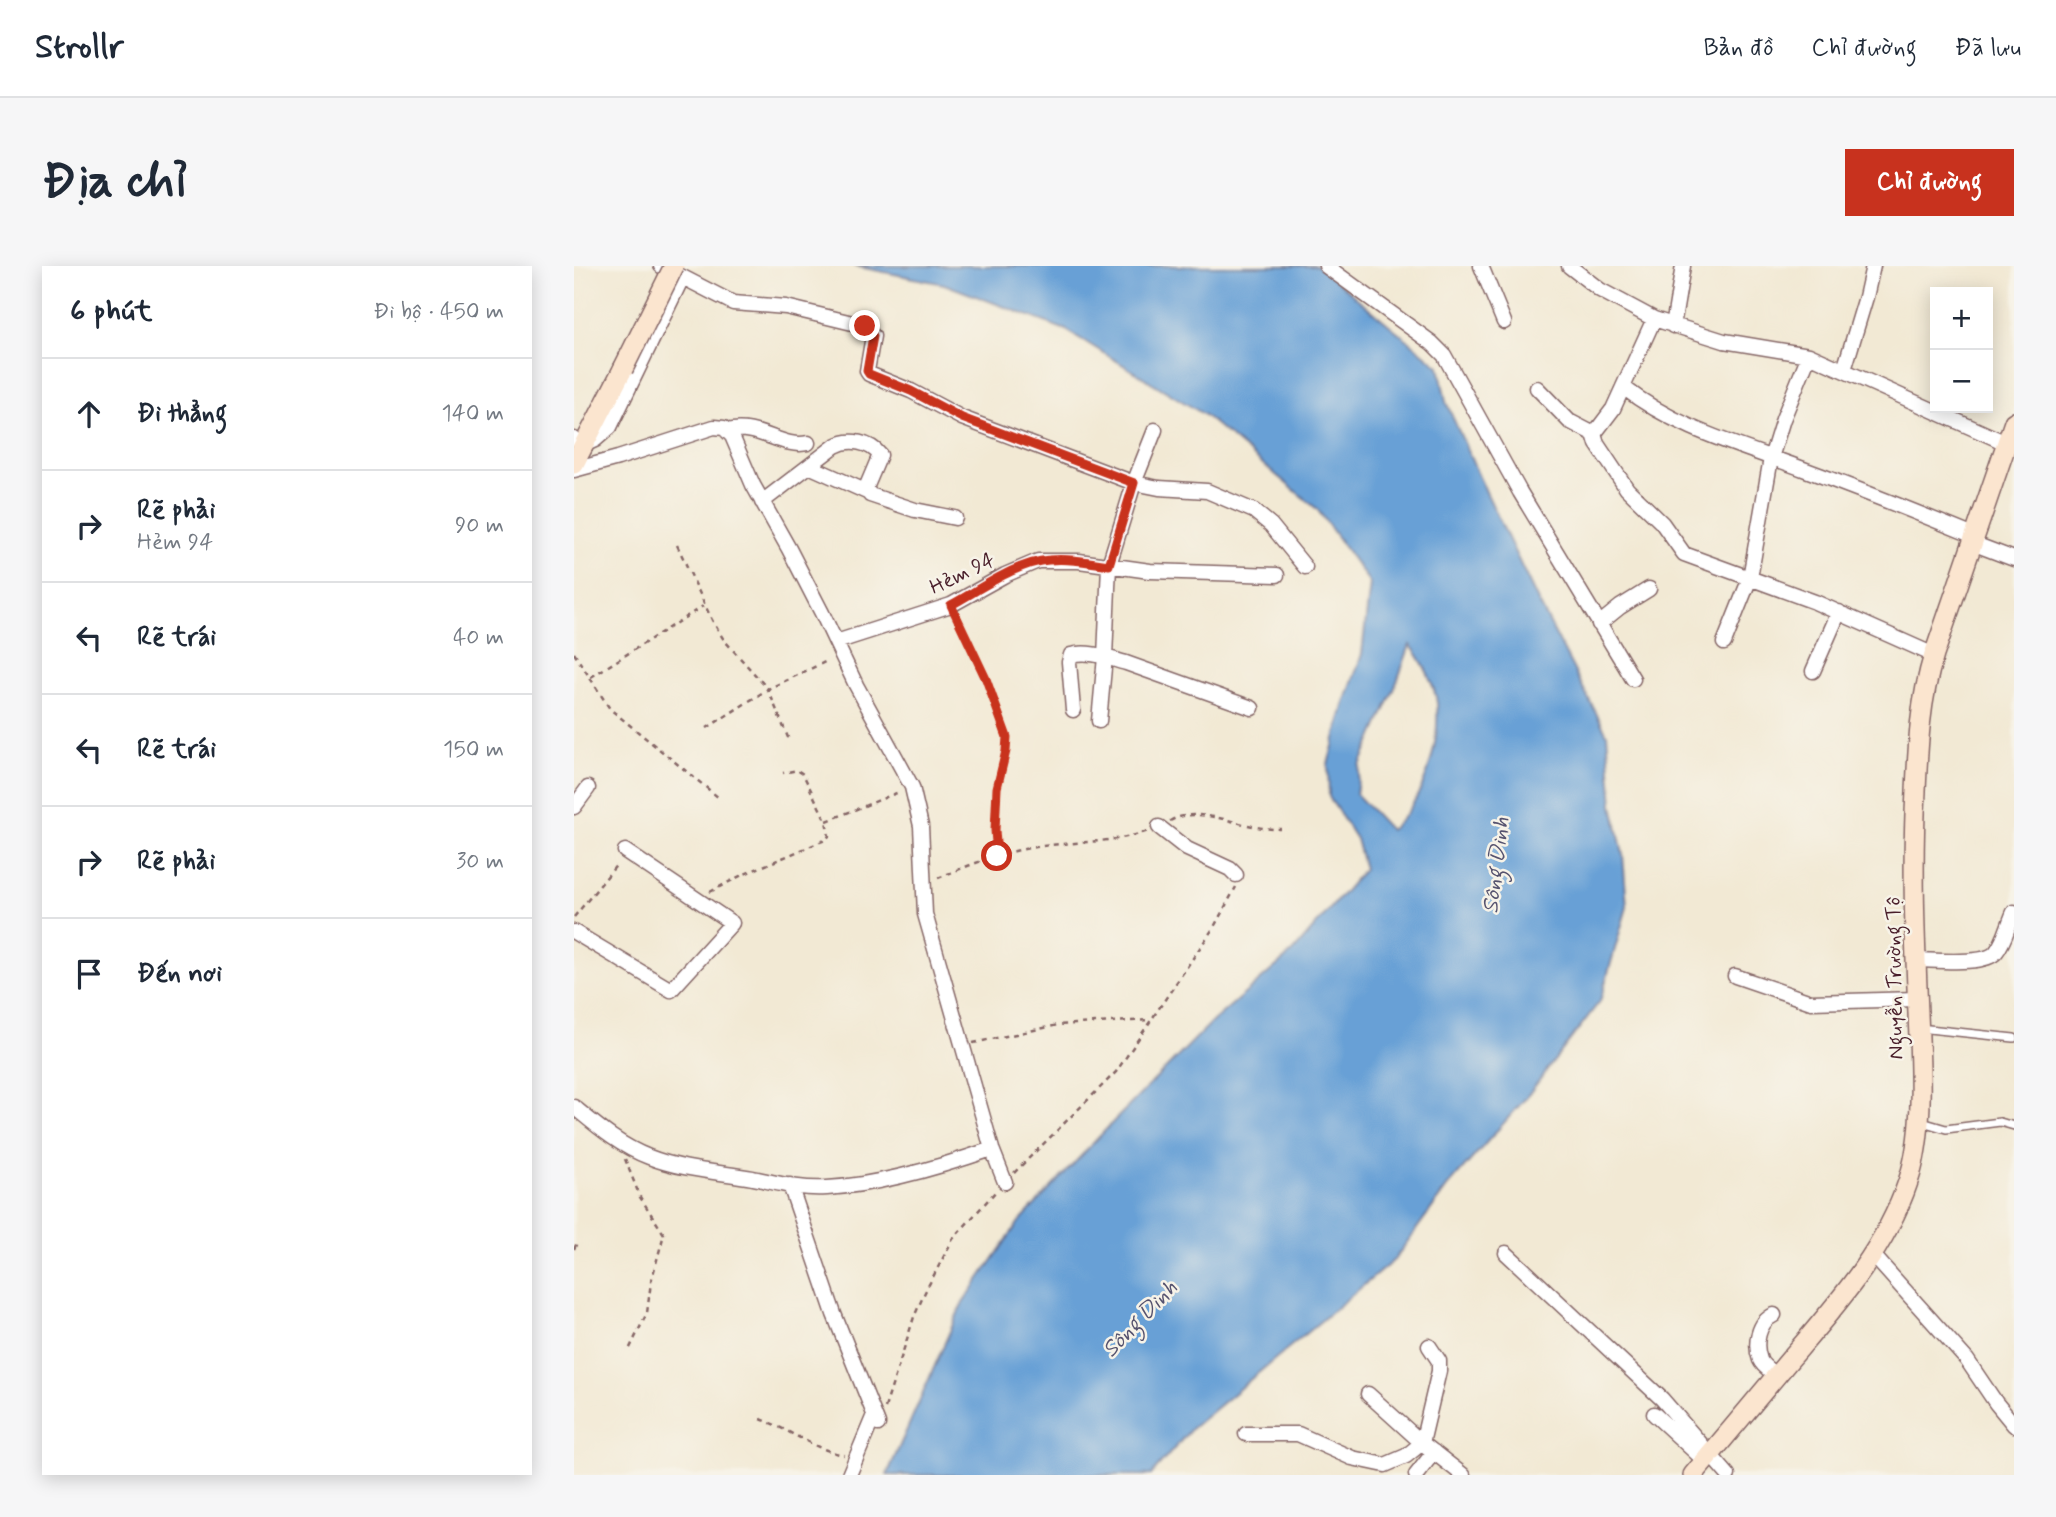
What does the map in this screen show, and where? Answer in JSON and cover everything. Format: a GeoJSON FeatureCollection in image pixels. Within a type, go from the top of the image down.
{"type":"FeatureCollection","features":[{"type":"Feature","properties":{"kind":"street"},"geometry":{"type":"LineString","coordinates":[[660,266],[678,272],[733,303],[786,307],[865,326],[873,336],[867,371],[869,374],[911,391],[962,418],[1134,483],[1160,488],[1207,491],[1254,512],[1271,524],[1305,567]]}},
{"type":"Feature","properties":{"kind":"street"},"geometry":{"type":"LineString","coordinates":[[1326,266],[1432,343],[1444,355],[1492,442],[1633,679]]}},
{"type":"Feature","properties":{"kind":"street"},"geometry":{"type":"LineString","coordinates":[[1481,266],[1504,322]]}},
{"type":"Feature","properties":{"kind":"street"},"geometry":{"type":"LineString","coordinates":[[1569,266],[1600,290],[1654,319],[1724,341],[1809,355],[2006,443]]}},
{"type":"Feature","properties":{"kind":"street"},"geometry":{"type":"LineString","coordinates":[[1673,326],[1683,266]]}},
{"type":"Feature","properties":{"kind":"street"},"geometry":{"type":"LineString","coordinates":[[1844,370],[1873,266]]}},
{"type":"Feature","properties":{"kind":"street"},"geometry":{"type":"LineString","coordinates":[[574,464],[579,442],[678,272]]}},
{"type":"Feature","properties":{"kind":"street"},"geometry":{"type":"LineString","coordinates":[[579,442],[595,440],[610,427],[678,272]]}},
{"type":"Feature","properties":{"kind":"street"},"geometry":{"type":"LineString","coordinates":[[1594,434],[1609,416],[1654,319]]}},
{"type":"Feature","properties":{"kind":"street"},"geometry":{"type":"LineString","coordinates":[[1724,643],[1750,578],[1771,458],[1783,419],[1809,355]]}},
{"type":"Feature","properties":{"kind":"street"},"geometry":{"type":"LineString","coordinates":[[1623,387],[1662,415],[1771,458],[1876,495],[2014,559]]}},
{"type":"Feature","properties":{"kind":"street"},"geometry":{"type":"LineString","coordinates":[[1536,388],[1569,421],[1594,434],[1597,444],[1627,489],[1662,523],[1680,550],[1699,561],[1839,612],[1934,655]]}},
{"type":"Feature","properties":{"kind":"street","name":"Nguyễn Trường Tộ"},"geometry":{"type":"LineString","coordinates":[[1703,1464],[1836,1305],[1873,1255],[1893,1220],[1909,1179],[1916,1150],[1918,1121],[1919,1028],[1914,863],[1916,746],[1924,691],[1934,655],[2014,422]]}},
{"type":"Feature","properties":{"kind":"street"},"geometry":{"type":"LineString","coordinates":[[574,470],[714,427],[718,426],[727,431],[762,502],[789,548],[856,685],[912,787],[921,826],[922,885],[928,926],[992,1149],[1005,1182]]}},
{"type":"Feature","properties":{"kind":"street"},"geometry":{"type":"LineString","coordinates":[[727,431],[741,427],[792,443],[808,443]]}},
{"type":"Feature","properties":{"kind":"street"},"geometry":{"type":"LineString","coordinates":[[1099,721],[1109,565],[1134,483],[1155,430]]}},
{"type":"Feature","properties":{"kind":"street"},"geometry":{"type":"LineString","coordinates":[[762,502],[841,443],[856,441],[869,446],[879,453],[880,457],[868,483],[867,492]]}},
{"type":"Feature","properties":{"kind":"street"},"geometry":{"type":"LineString","coordinates":[[809,466],[875,497],[955,518]]}},
{"type":"Feature","properties":{"kind":"street","name":"Hẻm 94"},"geometry":{"type":"LineString","coordinates":[[839,648],[951,605],[1005,575],[1038,561],[1059,559],[1150,571],[1277,575]]}},
{"type":"Feature","properties":{"kind":"street"},"geometry":{"type":"LineString","coordinates":[[1599,624],[1649,589]]}},
{"type":"Feature","properties":{"kind":"street"},"geometry":{"type":"LineString","coordinates":[[1813,671],[1839,612]]}},
{"type":"Feature","properties":{"kind":"street"},"geometry":{"type":"LineString","coordinates":[[1073,710],[1069,658],[1073,654],[1081,653],[1105,657],[1252,708]]}},
{"type":"Feature","properties":{"kind":"street"},"geometry":{"type":"LineString","coordinates":[[574,807],[587,788]]}},
{"type":"Feature","properties":{"kind":"street"},"geometry":{"type":"LineString","coordinates":[[1159,827],[1187,849],[1230,869],[1236,875]]}},
{"type":"Feature","properties":{"kind":"street"},"geometry":{"type":"LineString","coordinates":[[574,932],[671,990],[732,923],[625,851]]}},
{"type":"Feature","properties":{"kind":"street"},"geometry":{"type":"LineString","coordinates":[[1916,960],[1972,960],[1992,957],[2000,947],[2014,912]]}},
{"type":"Feature","properties":{"kind":"street"},"geometry":{"type":"LineString","coordinates":[[1735,976],[1811,1002],[1917,999]]}},
{"type":"Feature","properties":{"kind":"street"},"geometry":{"type":"LineString","coordinates":[[574,1107],[617,1141],[662,1162],[790,1185],[827,1188],[859,1183],[932,1168],[992,1149]]}},
{"type":"Feature","properties":{"kind":"street"},"geometry":{"type":"LineString","coordinates":[[790,1185],[834,1314],[876,1419],[849,1475]]}},
{"type":"Feature","properties":{"kind":"street"},"geometry":{"type":"LineString","coordinates":[[1506,1252],[1662,1399],[1703,1464]]}},
{"type":"Feature","properties":{"kind":"street"},"geometry":{"type":"LineString","coordinates":[[1873,1255],[1958,1350],[2014,1424]]}},
{"type":"Feature","properties":{"kind":"street"},"geometry":{"type":"LineString","coordinates":[[1774,1315],[1768,1317],[1760,1328],[1758,1347],[1764,1366],[1777,1376]]}},
{"type":"Feature","properties":{"kind":"street"},"geometry":{"type":"LineString","coordinates":[[1246,1434],[1298,1434],[1352,1458],[1385,1465],[1406,1456],[1422,1443],[1439,1371],[1439,1361],[1429,1346]]}},
{"type":"Feature","properties":{"kind":"street"},"geometry":{"type":"LineString","coordinates":[[1368,1394],[1422,1443],[1463,1475]]}},
{"type":"Feature","properties":{"kind":"street"},"geometry":{"type":"LineString","coordinates":[[1654,1413],[1703,1464],[1728,1475]]}},
{"type":"Feature","properties":{"kind":"street"},"geometry":{"type":"LineString","coordinates":[[1416,1475],[1434,1452]]}},
{"type":"Feature","properties":{"kind":"lane"},"geometry":{"type":"LineString","coordinates":[[1919,1028],[2014,1038]]}},
{"type":"Feature","properties":{"kind":"lane"},"geometry":{"type":"LineString","coordinates":[[1918,1121],[1946,1129],[2000,1122],[2014,1126]]}},
{"type":"Feature","properties":{"kind":"path"},"geometry":{"type":"LineString","coordinates":[[677,545],[704,606],[724,640],[768,689],[789,740]]}},
{"type":"Feature","properties":{"kind":"path"},"geometry":{"type":"LineString","coordinates":[[951,605],[986,679],[1007,737],[997,788],[997,856]]}},
{"type":"Feature","properties":{"kind":"path"},"geometry":{"type":"LineString","coordinates":[[591,677],[704,606]]}},
{"type":"Feature","properties":{"kind":"path"},"geometry":{"type":"LineString","coordinates":[[707,729],[768,689],[839,648]]}},
{"type":"Feature","properties":{"kind":"path"},"geometry":{"type":"LineString","coordinates":[[574,653],[591,677],[604,703],[719,798]]}},
{"type":"Feature","properties":{"kind":"path"},"geometry":{"type":"LineString","coordinates":[[698,898],[829,836],[826,821],[803,774],[797,770],[783,773]]}},
{"type":"Feature","properties":{"kind":"path"},"geometry":{"type":"LineString","coordinates":[[826,821],[912,787]]}},
{"type":"Feature","properties":{"kind":"path"},"geometry":{"type":"LineString","coordinates":[[922,885],[997,856],[1035,847],[1122,838],[1159,827],[1178,816],[1194,813],[1254,828],[1281,829]]}},
{"type":"Feature","properties":{"kind":"path"},"geometry":{"type":"LineString","coordinates":[[574,917],[614,869],[625,851]]}},
{"type":"Feature","properties":{"kind":"path"},"geometry":{"type":"LineString","coordinates":[[876,1419],[896,1379],[914,1317],[953,1239],[1005,1182],[1116,1072],[1228,905],[1235,890],[1236,875]]}},
{"type":"Feature","properties":{"kind":"path"},"geometry":{"type":"LineString","coordinates":[[963,1046],[1058,1025],[1152,1019]]}},
{"type":"Feature","properties":{"kind":"path"},"geometry":{"type":"LineString","coordinates":[[617,1141],[640,1197],[664,1234],[651,1282],[647,1313],[628,1352]]}},
{"type":"Feature","properties":{"kind":"path"},"geometry":{"type":"LineString","coordinates":[[574,1249],[578,1241]]}},
{"type":"Feature","properties":{"kind":"path"},"geometry":{"type":"LineString","coordinates":[[761,1419],[783,1428],[819,1449],[857,1458]]}},
{"type":"Feature","properties":{"kind":"water","name":"Sông Dinh"},"geometry":{"type":"Polygon","coordinates":[[[854,266],[1318,266],[1439,366],[1446,402],[1479,477],[1537,599],[1607,734],[1613,805],[1623,855],[1627,907],[1600,1001],[1524,1100],[1448,1186],[1394,1260],[1192,1428],[1151,1475],[887,1475],[961,1306],[1019,1222],[1213,1021],[1294,951],[1364,869],[1356,839],[1329,797],[1328,764],[1362,654],[1370,583],[1317,509],[1203,414],[1066,330],[944,284],[854,266]],[[1410,645],[1394,690],[1360,765],[1356,794],[1390,830],[1412,805],[1421,789],[1436,737],[1436,696],[1427,672],[1410,645]]]}},
{"type":"Feature","properties":{"kind":"route"},"geometry":{"type":"LineString","coordinates":[[865,326],[873,336],[867,371],[869,374],[911,391],[962,418],[1134,483],[1109,565],[1059,559],[1038,561],[1005,575],[951,605],[986,679],[1007,737],[997,788],[997,856]]}}]}
